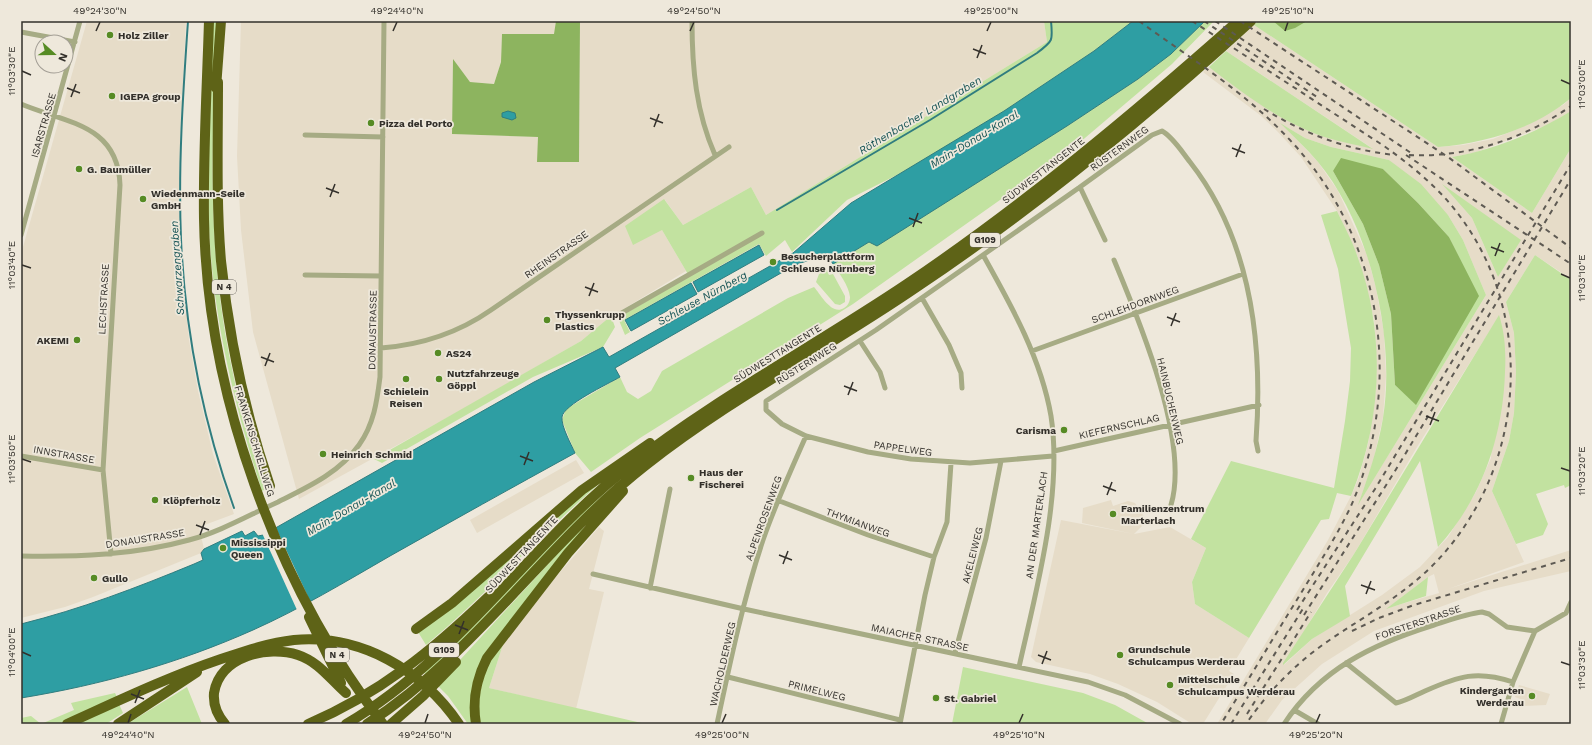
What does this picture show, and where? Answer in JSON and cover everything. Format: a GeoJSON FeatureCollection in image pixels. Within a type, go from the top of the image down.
{"type":"FeatureCollection","features":[{"type":"Feature","properties":{"kind":"highway","name":"FRANKENSCHNELLWEG"},"geometry":{"type":"LineString","coordinates":[[209,21],[204,219],[208,282],[217,340],[229,400],[257,494],[299,588],[340,661],[383,724]]}},
{"type":"Feature","properties":{"kind":"highway","name":"SÜDWESTTANGENTE"},"geometry":{"type":"LineString","coordinates":[[346,724],[391,694],[427,666],[467,628],[573,517],[607,485],[649,451],[702,414],[861,315],[988,227],[1106,136],[1238,21]]}},
{"type":"Feature","properties":{"kind":"highway","name":"SÜDWESTTANGENTE"},"geometry":{"type":"LineString","coordinates":[[367,724],[432,676],[496,613],[587,516],[625,481],[657,456],[714,416],[885,309],[990,237],[1116,139],[1251,21]]}},
{"type":"Feature","properties":{"kind":"highway","name":"FRANKENSCHNELLWEG"},"geometry":{"type":"LineString","coordinates":[[221,23],[218,82],[218,217],[225,295],[243,398],[270,486]]}},
{"type":"Feature","properties":{"kind":"highway","name":"FRANKENSCHNELLWEG"},"geometry":{"type":"LineString","coordinates":[[205,135],[218,82]]}},
{"type":"Feature","properties":{"kind":"highway"},"geometry":{"type":"LineString","coordinates":[[416,629],[452,603],[551,515],[592,482],[689,417],[702,414]]}},
{"type":"Feature","properties":{"kind":"highway"},"geometry":{"type":"LineString","coordinates":[[476,724],[473,705],[476,686],[482,668],[491,652],[573,548],[609,506],[657,456]]}},
{"type":"Feature","properties":{"kind":"highway"},"geometry":{"type":"LineString","coordinates":[[308,724],[346,706],[388,682],[410,666],[440,642],[501,584],[529,562]]}},
{"type":"Feature","properties":{"kind":"highway"},"geometry":{"type":"LineString","coordinates":[[299,588],[314,631],[346,693],[367,724]]}},
{"type":"Feature","properties":{"kind":"highway"},"geometry":{"type":"LineString","coordinates":[[391,724],[446,673],[475,642],[496,613]]}},
{"type":"Feature","properties":{"kind":"highway"},"geometry":{"type":"LineString","coordinates":[[67,724],[170,678],[222,659],[272,644],[315,640],[353,646],[370,651],[397,664],[419,679],[440,698],[459,724]]}},
{"type":"Feature","properties":{"kind":"highway"},"geometry":{"type":"LineString","coordinates":[[225,724],[219,716],[214,704],[216,687],[227,670],[243,658],[255,654],[278,651],[290,653],[308,660],[325,672],[346,693]]}},
{"type":"Feature","properties":{"kind":"highway"},"geometry":{"type":"LineString","coordinates":[[118,724],[179,683],[222,659]]}},
{"type":"Feature","properties":{"kind":"street","name":"ISARSTRASSE"},"geometry":{"type":"LineString","coordinates":[[21,235],[80,21]]}},
{"type":"Feature","properties":{"kind":"street","name":"DONAUSTRASSE"},"geometry":{"type":"LineString","coordinates":[[21,556],[48,557],[111,554],[166,546],[205,535],[298,492],[340,467],[359,444],[371,422],[376,408],[380,378],[384,21]]}},
{"type":"Feature","properties":{"kind":"street"},"geometry":{"type":"LineString","coordinates":[[692,21],[692,62],[697,97],[708,138],[715,155]]}},
{"type":"Feature","properties":{"kind":"street"},"geometry":{"type":"LineString","coordinates":[[21,32],[75,42]]}},
{"type":"Feature","properties":{"kind":"street","name":"LECHSTRASSE"},"geometry":{"type":"LineString","coordinates":[[21,104],[82,126],[96,134],[106,142],[118,164],[119,176],[103,470],[111,554]]}},
{"type":"Feature","properties":{"kind":"street","name":"RÜSTERNWEG"},"geometry":{"type":"LineString","coordinates":[[765,404],[769,398],[860,341],[1152,135],[1162,131],[1200,175],[1219,206],[1233,238],[1252,307],[1257,341],[1259,405],[1256,441],[1258,451]]}},
{"type":"Feature","properties":{"kind":"street"},"geometry":{"type":"LineString","coordinates":[[305,135],[383,137]]}},
{"type":"Feature","properties":{"kind":"street","name":"RHEINSTRASSE"},"geometry":{"type":"LineString","coordinates":[[381,348],[408,346],[444,335],[466,325],[491,310],[715,155],[729,147]]}},
{"type":"Feature","properties":{"kind":"street"},"geometry":{"type":"LineString","coordinates":[[1080,187],[1105,240]]}},
{"type":"Feature","properties":{"kind":"street"},"geometry":{"type":"LineString","coordinates":[[613,318],[762,233]]}},
{"type":"Feature","properties":{"kind":"street","name":"AN DER MARTERLACH"},"geometry":{"type":"LineString","coordinates":[[983,254],[1003,290],[1032,351],[1050,415],[1054,453],[1050,503],[1041,570],[1019,667]]}},
{"type":"Feature","properties":{"kind":"street","name":"HAINBUCHENWEG"},"geometry":{"type":"LineString","coordinates":[[1114,260],[1136,313],[1156,372],[1169,423],[1176,468],[1175,494],[1171,505]]}},
{"type":"Feature","properties":{"kind":"street","name":"SCHLEHDORNWEG"},"geometry":{"type":"LineString","coordinates":[[1032,351],[1243,274]]}},
{"type":"Feature","properties":{"kind":"street","name":"DONAUSTRASSE"},"geometry":{"type":"LineString","coordinates":[[305,275],[382,276]]}},
{"type":"Feature","properties":{"kind":"street"},"geometry":{"type":"LineString","coordinates":[[922,298],[961,372],[962,388]]}},
{"type":"Feature","properties":{"kind":"street"},"geometry":{"type":"LineString","coordinates":[[860,341],[880,372],[885,388]]}},
{"type":"Feature","properties":{"kind":"street","name":"PAPPELWEG"},"geometry":{"type":"LineString","coordinates":[[765,404],[766,410],[782,424],[806,436],[873,453],[951,463],[1001,460],[1054,453]]}},
{"type":"Feature","properties":{"kind":"street","name":"KIEFERNSCHLAG"},"geometry":{"type":"LineString","coordinates":[[1054,453],[1169,423],[1259,405]]}},
{"type":"Feature","properties":{"kind":"street","name":"ALPENROSENWEG"},"geometry":{"type":"LineString","coordinates":[[744,609],[763,541],[777,500],[806,436]]}},
{"type":"Feature","properties":{"kind":"street","name":"INNSTRASSE"},"geometry":{"type":"LineString","coordinates":[[21,456],[103,470]]}},
{"type":"Feature","properties":{"kind":"street","name":"AKELEIWEG"},"geometry":{"type":"LineString","coordinates":[[955,653],[986,538],[1001,460]]}},
{"type":"Feature","properties":{"kind":"street"},"geometry":{"type":"LineString","coordinates":[[900,722],[934,557],[947,522],[951,463]]}},
{"type":"Feature","properties":{"kind":"street"},"geometry":{"type":"LineString","coordinates":[[650,588],[670,489]]}},
{"type":"Feature","properties":{"kind":"street","name":"THYMIANWEG"},"geometry":{"type":"LineString","coordinates":[[777,500],[868,535],[934,557]]}},
{"type":"Feature","properties":{"kind":"street","name":"MAIACHER STRASSE"},"geometry":{"type":"LineString","coordinates":[[593,574],[744,609],[1095,683],[1145,704],[1180,724]]}},
{"type":"Feature","properties":{"kind":"street"},"geometry":{"type":"LineString","coordinates":[[1500,724],[1513,682],[1535,630],[1569,613],[1571,602]]}},
{"type":"Feature","properties":{"kind":"street","name":"WACHOLDERWEG"},"geometry":{"type":"LineString","coordinates":[[717,724],[744,609]]}},
{"type":"Feature","properties":{"kind":"street","name":"FORSTERSTRASSE"},"geometry":{"type":"LineString","coordinates":[[1284,724],[1317,684],[1360,653],[1382,643],[1474,613],[1489,614],[1507,627],[1513,629],[1528,628],[1535,630]]}},
{"type":"Feature","properties":{"kind":"street"},"geometry":{"type":"LineString","coordinates":[[1346,664],[1396,703],[1446,683],[1478,675],[1494,676],[1513,682]]}},
{"type":"Feature","properties":{"kind":"street","name":"PRIMELWEG"},"geometry":{"type":"LineString","coordinates":[[728,677],[900,722]]}},
{"type":"Feature","properties":{"kind":"street"},"geometry":{"type":"LineString","coordinates":[[1294,710],[1318,724]]}},
{"type":"Feature","properties":{"kind":"shaded area"},"geometry":{"type":"Polygon","coordinates":[[[87,21],[186,21],[180,144],[179,210],[182,265],[189,340],[198,391],[213,454],[234,514],[199,527],[204,549],[201,553],[93,597],[65,607],[21,618],[21,254],[72,74],[74,74],[74,67],[87,21]]]}},
{"type":"Feature","properties":{"kind":"shaded area"},"geometry":{"type":"Polygon","coordinates":[[[241,21],[556,21],[555,34],[502,34],[501,62],[494,84],[470,82],[453,60],[452,134],[539,137],[538,162],[579,162],[580,21],[1044,21],[1047,42],[766,215],[751,187],[683,225],[665,200],[662,230],[686,271],[612,316],[581,341],[463,409],[299,499],[253,332],[241,230],[237,156],[241,21]]]}},
{"type":"Feature","properties":{"kind":"shaded area"},"geometry":{"type":"Polygon","coordinates":[[[1254,25],[1438,147],[1463,145],[1493,139],[1520,128],[1563,105],[1571,98],[1571,111],[1548,125],[1474,153],[1452,157],[1532,213],[1571,148],[1571,279],[1535,255],[1506,302],[1514,333],[1516,372],[1514,413],[1509,441],[1492,491],[1524,562],[1448,589],[1571,550],[1571,571],[1484,591],[1374,631],[1322,664],[1282,700],[1265,724],[1217,724],[1328,540],[1351,496],[1359,477],[1368,444],[1376,389],[1376,345],[1374,319],[1358,257],[1337,211],[1301,157],[1260,115],[1203,72],[1209,67],[1259,103],[1293,123],[1316,134],[1372,148],[1226,51],[1254,25]],[[1283,125],[1318,162],[1338,191],[1367,255],[1376,288],[1384,333],[1386,376],[1383,417],[1373,462],[1359,503],[1486,295],[1463,240],[1448,215],[1389,160],[1331,147],[1305,138],[1283,125]],[[1444,186],[1472,218],[1498,277],[1520,240],[1444,186]],[[1499,316],[1417,447],[1354,554],[1327,593],[1284,665],[1312,639],[1382,595],[1420,567],[1448,537],[1476,492],[1491,458],[1499,316]],[[1434,574],[1388,608],[1439,593],[1434,574]]]}},
{"type":"Feature","properties":{"kind":"shaded area"},"geometry":{"type":"Polygon","coordinates":[[[576,460],[584,473],[477,533],[470,520],[576,460]]]}},
{"type":"Feature","properties":{"kind":"shaded area","name":"Familienzentrum Marterlach"},"geometry":{"type":"Polygon","coordinates":[[[1111,500],[1113,506],[1128,501],[1135,503],[1147,521],[1134,534],[1082,523],[1083,508],[1111,500]]]}},
{"type":"Feature","properties":{"kind":"shaded area"},"geometry":{"type":"Polygon","coordinates":[[[1061,520],[1134,534],[1170,527],[1206,548],[1192,582],[1195,604],[1249,638],[1229,671],[1234,674],[1203,724],[1192,724],[1157,702],[1118,684],[1090,674],[1036,662],[1031,657],[1061,520]]]}},
{"type":"Feature","properties":{"kind":"shaded area"},"geometry":{"type":"Polygon","coordinates":[[[599,527],[604,531],[589,589],[604,592],[576,709],[489,688],[506,635],[599,527]]]}},
{"type":"Feature","properties":{"kind":"shaded area","name":"Kindergarten Werderau"},"geometry":{"type":"Polygon","coordinates":[[[1519,685],[1550,694],[1546,705],[1521,706],[1523,700],[1515,697],[1519,685]]]}},
{"type":"Feature","properties":{"kind":"green space"},"geometry":{"type":"Polygon","coordinates":[[[213,21],[217,21],[213,188],[217,275],[226,338],[239,399],[266,489],[262,491],[228,370],[213,277],[208,189],[208,133],[213,21]]]}},
{"type":"Feature","properties":{"kind":"green space"},"geometry":{"type":"Polygon","coordinates":[[[556,21],[580,21],[579,162],[537,162],[538,137],[452,134],[453,59],[470,82],[494,84],[501,62],[502,34],[554,34],[556,21]]]}},
{"type":"Feature","properties":{"kind":"green space"},"geometry":{"type":"Polygon","coordinates":[[[1044,21],[1133,21],[1094,51],[979,128],[921,163],[847,200],[792,252],[785,240],[766,256],[759,244],[624,320],[630,332],[625,335],[618,318],[689,276],[662,230],[633,245],[625,226],[664,199],[683,225],[751,187],[766,215],[1047,42],[1044,21]]]}},
{"type":"Feature","properties":{"kind":"green space"},"geometry":{"type":"Polygon","coordinates":[[[1205,21],[1214,21],[1172,64],[1072,149],[853,304],[640,438],[591,472],[575,453],[562,420],[566,409],[620,377],[627,392],[638,399],[651,391],[662,371],[788,298],[814,287],[831,307],[840,310],[844,308],[847,306],[850,297],[848,288],[833,264],[869,242],[878,245],[1067,126],[1138,79],[1171,54],[1205,21]]]}},
{"type":"Feature","properties":{"kind":"green space"},"geometry":{"type":"Polygon","coordinates":[[[1258,21],[1571,21],[1571,98],[1557,109],[1541,118],[1508,133],[1473,142],[1438,147],[1254,25],[1258,21]]]}},
{"type":"Feature","properties":{"kind":"green space"},"geometry":{"type":"Polygon","coordinates":[[[1273,21],[1307,21],[1295,28],[1285,31],[1273,21]]]}},
{"type":"Feature","properties":{"kind":"green space"},"geometry":{"type":"Polygon","coordinates":[[[1226,51],[1373,149],[1337,141],[1316,134],[1273,113],[1209,67],[1226,51]]]}},
{"type":"Feature","properties":{"kind":"green space"},"geometry":{"type":"Polygon","coordinates":[[[1571,111],[1571,148],[1532,213],[1452,157],[1483,150],[1514,140],[1571,111]]]}},
{"type":"Feature","properties":{"kind":"green space"},"geometry":{"type":"Polygon","coordinates":[[[1280,123],[1305,138],[1331,147],[1389,160],[1421,184],[1448,215],[1463,240],[1486,295],[1358,505],[1376,451],[1383,418],[1386,387],[1386,353],[1382,319],[1375,284],[1365,249],[1352,217],[1336,188],[1318,162],[1280,123]],[[1383,169],[1333,171],[1363,224],[1379,265],[1391,314],[1395,385],[1416,404],[1478,296],[1449,237],[1418,203],[1383,169]]]}},
{"type":"Feature","properties":{"kind":"green space"},"geometry":{"type":"Polygon","coordinates":[[[1341,158],[1383,169],[1418,203],[1449,237],[1479,296],[1416,405],[1395,385],[1391,314],[1379,265],[1363,224],[1333,171],[1341,158]]]}},
{"type":"Feature","properties":{"kind":"green space"},"geometry":{"type":"Polygon","coordinates":[[[1442,184],[1521,240],[1498,277],[1472,218],[1442,184]]]}},
{"type":"Feature","properties":{"kind":"green space"},"geometry":{"type":"Polygon","coordinates":[[[1337,211],[1358,258],[1367,287],[1373,317],[1377,377],[1369,438],[1351,496],[1337,493],[1329,519],[1321,520],[1249,638],[1195,604],[1192,582],[1206,548],[1191,539],[1231,461],[1334,488],[1350,381],[1351,348],[1338,269],[1321,215],[1337,211]]]}},
{"type":"Feature","properties":{"kind":"green space"},"geometry":{"type":"Polygon","coordinates":[[[1535,255],[1571,280],[1571,485],[1565,488],[1564,485],[1536,494],[1548,524],[1543,535],[1516,544],[1492,491],[1509,441],[1514,413],[1516,372],[1514,333],[1506,302],[1535,255]]]}},
{"type":"Feature","properties":{"kind":"green space"},"geometry":{"type":"Polygon","coordinates":[[[827,270],[829,275],[833,274],[845,296],[845,302],[840,305],[835,304],[816,282],[819,274],[827,270]]]}},
{"type":"Feature","properties":{"kind":"green space"},"geometry":{"type":"Polygon","coordinates":[[[1499,315],[1505,343],[1505,372],[1500,420],[1495,443],[1487,466],[1467,508],[1438,547],[1420,461],[1345,586],[1350,616],[1312,639],[1283,665],[1354,554],[1499,315]]]}},
{"type":"Feature","properties":{"kind":"green space"},"geometry":{"type":"Polygon","coordinates":[[[611,316],[615,327],[603,347],[533,377],[382,463],[374,459],[581,341],[611,316]]]}},
{"type":"Feature","properties":{"kind":"green space"},"geometry":{"type":"Polygon","coordinates":[[[653,452],[427,675],[424,673],[577,517],[653,452]]]}},
{"type":"Feature","properties":{"kind":"green space"},"geometry":{"type":"Polygon","coordinates":[[[608,476],[472,604],[426,645],[418,632],[549,519],[608,476]]]}},
{"type":"Feature","properties":{"kind":"green space"},"geometry":{"type":"Polygon","coordinates":[[[582,527],[585,530],[490,648],[473,724],[468,724],[448,696],[437,685],[582,527]]]}},
{"type":"Feature","properties":{"kind":"green space"},"geometry":{"type":"Polygon","coordinates":[[[1428,577],[1426,596],[1386,609],[1428,577]]]}},
{"type":"Feature","properties":{"kind":"green space"},"geometry":{"type":"Polygon","coordinates":[[[506,635],[489,688],[646,724],[478,724],[480,677],[506,635]]]}},
{"type":"Feature","properties":{"kind":"green space"},"geometry":{"type":"Polygon","coordinates":[[[963,667],[1083,693],[1115,705],[1149,724],[952,724],[963,667]]]}},
{"type":"Feature","properties":{"kind":"green space"},"geometry":{"type":"Polygon","coordinates":[[[187,687],[202,724],[127,724],[187,687]]]}},
{"type":"Feature","properties":{"kind":"green space"},"geometry":{"type":"Polygon","coordinates":[[[115,693],[117,697],[59,724],[41,724],[74,710],[71,703],[115,693]]]}},
{"type":"Feature","properties":{"kind":"green space"},"geometry":{"type":"Polygon","coordinates":[[[119,704],[123,713],[106,724],[75,724],[119,704]]]}},
{"type":"Feature","properties":{"kind":"green space"},"geometry":{"type":"Polygon","coordinates":[[[31,716],[41,724],[21,724],[21,718],[31,716]]]}},
{"type":"Feature","properties":{"kind":"water","name":"Main-Donau-Kanal"},"geometry":{"type":"Polygon","coordinates":[[[1133,21],[1205,21],[1171,54],[1138,79],[1067,126],[877,246],[869,242],[833,264],[827,254],[795,265],[615,368],[620,377],[578,401],[564,412],[562,417],[563,425],[575,453],[322,595],[253,630],[197,653],[139,672],[81,687],[21,698],[21,624],[65,612],[194,564],[203,560],[201,553],[204,549],[242,531],[245,536],[254,531],[258,536],[263,535],[534,382],[603,347],[609,357],[793,253],[851,203],[1004,111],[1094,51],[1133,21]]]}},
{"type":"Feature","properties":{"kind":"water"},"geometry":{"type":"Polygon","coordinates":[[[508,111],[515,113],[516,118],[512,120],[502,117],[502,113],[508,111]]]}},
{"type":"Feature","properties":{"kind":"water"},"geometry":{"type":"Polygon","coordinates":[[[759,245],[764,255],[698,292],[693,282],[759,245]]]}},
{"type":"Feature","properties":{"kind":"water"},"geometry":{"type":"Polygon","coordinates":[[[691,283],[697,294],[631,331],[625,320],[691,283]]]}},
{"type":"Feature","properties":{"kind":"pier"},"geometry":{"type":"Polygon","coordinates":[[[275,526],[311,603],[297,610],[262,533],[275,526]]]}},
{"type":"Feature","properties":{"kind":"waterway","name":"Schwarzengraben"},"geometry":{"type":"LineString","coordinates":[[188,21],[181,157],[180,212],[183,273],[191,341],[197,375],[213,442],[234,508]]}},
{"type":"Feature","properties":{"kind":"waterway","name":"Röthenbacher Landgraben"},"geometry":{"type":"LineString","coordinates":[[777,210],[930,120],[1037,53],[1051,40],[1051,21]]}},
{"type":"Feature","properties":{"kind":"railway"},"geometry":{"type":"LineString","coordinates":[[1139,21],[1216,76],[1254,106],[1288,138],[1320,177],[1345,220],[1363,265],[1375,313],[1380,361],[1377,410],[1368,459],[1351,506],[1326,553],[1221,724]]}},
{"type":"Feature","properties":{"kind":"railway"},"geometry":{"type":"LineString","coordinates":[[1192,21],[1384,146],[1405,161],[1442,195],[1459,215],[1485,257],[1501,302],[1510,349],[1510,397],[1502,444],[1485,489],[1462,531],[1430,568],[1407,588],[1384,605],[1321,646],[1297,665],[1275,687],[1246,724]]}},
{"type":"Feature","properties":{"kind":"railway"},"geometry":{"type":"LineString","coordinates":[[1204,21],[1317,97]]}},
{"type":"Feature","properties":{"kind":"railway"},"geometry":{"type":"LineString","coordinates":[[1215,21],[1414,155]]}},
{"type":"Feature","properties":{"kind":"railway"},"geometry":{"type":"LineString","coordinates":[[1240,21],[1448,157],[1571,248]]}},
{"type":"Feature","properties":{"kind":"railway"},"geometry":{"type":"LineString","coordinates":[[1409,155],[1452,153],[1473,150],[1494,144],[1534,128],[1571,106]]}},
{"type":"Feature","properties":{"kind":"railway"},"geometry":{"type":"LineString","coordinates":[[1264,109],[1295,126],[1327,140],[1377,153],[1395,155]]}},
{"type":"Feature","properties":{"kind":"railway"},"geometry":{"type":"LineString","coordinates":[[1406,155],[1571,264]]}},
{"type":"Feature","properties":{"kind":"railway"},"geometry":{"type":"LineString","coordinates":[[1297,610],[1375,489],[1571,164]]}},
{"type":"Feature","properties":{"kind":"railway"},"geometry":{"type":"LineString","coordinates":[[1304,615],[1395,471],[1571,179]]}},
{"type":"Feature","properties":{"kind":"railway"},"geometry":{"type":"LineString","coordinates":[[1352,631],[1379,618],[1414,605],[1571,558]]}},
{"type":"Feature","properties":{"kind":"railway"},"geometry":{"type":"LineString","coordinates":[[1231,724],[1304,607]]}},
{"type":"Feature","properties":{"kind":"railway"},"geometry":{"type":"LineString","coordinates":[[1247,714],[1311,612]]}},
{"type":"Feature","properties":{"kind":"place","name":"Holz Ziller"},"geometry":{"type":"Point","coordinates":[110,35]}},
{"type":"Feature","properties":{"kind":"place","name":"IGEPA group"},"geometry":{"type":"Point","coordinates":[112,96]}},
{"type":"Feature","properties":{"kind":"place","name":"Pizza del Porto"},"geometry":{"type":"Point","coordinates":[371,123]}},
{"type":"Feature","properties":{"kind":"place","name":"G. Baumüller"},"geometry":{"type":"Point","coordinates":[79,169]}},
{"type":"Feature","properties":{"kind":"place","name":"Wiedenmann-Seile GmbH"},"geometry":{"type":"Point","coordinates":[143,199]}},
{"type":"Feature","properties":{"kind":"place","name":"Besucherplattform Schleuse Nürnberg"},"geometry":{"type":"Point","coordinates":[773,262]}},
{"type":"Feature","properties":{"kind":"place","name":"Thyssenkrupp Plastics"},"geometry":{"type":"Point","coordinates":[547,320]}},
{"type":"Feature","properties":{"kind":"place","name":"AKEMI"},"geometry":{"type":"Point","coordinates":[77,340]}},
{"type":"Feature","properties":{"kind":"place","name":"AS24"},"geometry":{"type":"Point","coordinates":[438,353]}},
{"type":"Feature","properties":{"kind":"place","name":"Schielein Reisen"},"geometry":{"type":"Point","coordinates":[406,379]}},
{"type":"Feature","properties":{"kind":"place","name":"Nutzfahrzeuge Göppl"},"geometry":{"type":"Point","coordinates":[439,379]}},
{"type":"Feature","properties":{"kind":"place","name":"Carisma"},"geometry":{"type":"Point","coordinates":[1064,430]}},
{"type":"Feature","properties":{"kind":"place","name":"Heinrich Schmid"},"geometry":{"type":"Point","coordinates":[323,454]}},
{"type":"Feature","properties":{"kind":"place","name":"Haus der Fischerei"},"geometry":{"type":"Point","coordinates":[691,478]}},
{"type":"Feature","properties":{"kind":"place","name":"Klöpferholz"},"geometry":{"type":"Point","coordinates":[155,500]}},
{"type":"Feature","properties":{"kind":"place","name":"Familienzentrum Marterlach"},"geometry":{"type":"Point","coordinates":[1113,514]}},
{"type":"Feature","properties":{"kind":"place","name":"Mississippi Queen"},"geometry":{"type":"Point","coordinates":[223,548]}},
{"type":"Feature","properties":{"kind":"place","name":"Gullo"},"geometry":{"type":"Point","coordinates":[94,578]}},
{"type":"Feature","properties":{"kind":"place","name":"Grundschule Schulcampus Werderau"},"geometry":{"type":"Point","coordinates":[1120,655]}},
{"type":"Feature","properties":{"kind":"place","name":"Mittelschule Schulcampus Werderau"},"geometry":{"type":"Point","coordinates":[1170,685]}},
{"type":"Feature","properties":{"kind":"place","name":"Kindergarten Werderau"},"geometry":{"type":"Point","coordinates":[1532,696]}},
{"type":"Feature","properties":{"kind":"place","name":"St. Gabriel"},"geometry":{"type":"Point","coordinates":[936,698]}},
{"type":"Feature","properties":{"kind":"water label","name":"Schleuse Nürnberg"},"geometry":{"type":"Point","coordinates":[702,298]}}]}
